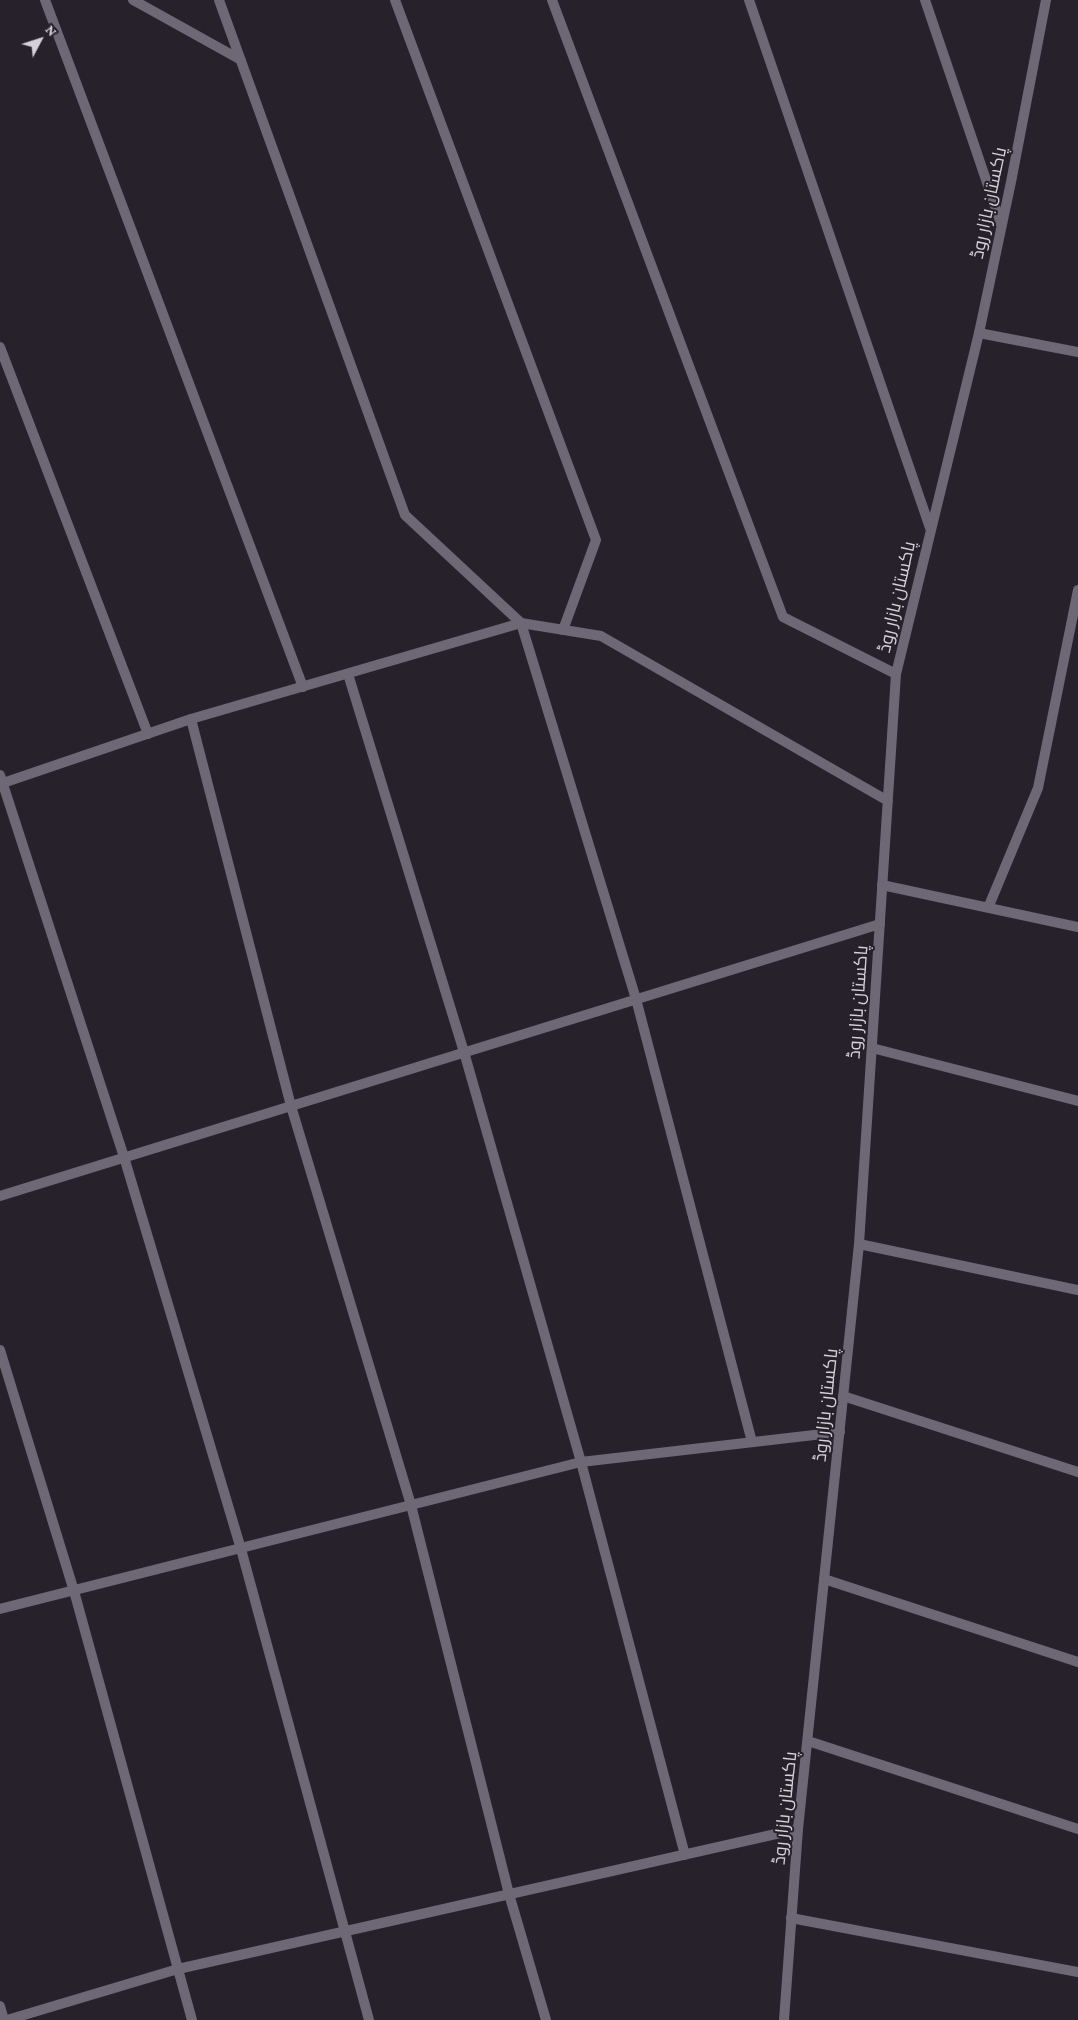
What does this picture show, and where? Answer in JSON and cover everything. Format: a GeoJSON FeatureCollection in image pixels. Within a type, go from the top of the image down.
{"type":"FeatureCollection","features":[{"type":"Feature","properties":{"kind":"street"},"geometry":{"type":"LineString","coordinates":[[45,0],[303,687]]}},
{"type":"Feature","properties":{"kind":"street"},"geometry":{"type":"LineString","coordinates":[[133,0],[241,60]]}},
{"type":"Feature","properties":{"kind":"street"},"geometry":{"type":"LineString","coordinates":[[219,0],[405,515],[521,623],[636,999],[752,1442]]}},
{"type":"Feature","properties":{"kind":"street"},"geometry":{"type":"LineString","coordinates":[[394,0],[596,540],[563,630]]}},
{"type":"Feature","properties":{"kind":"street"},"geometry":{"type":"LineString","coordinates":[[552,0],[783,617],[896,674]]}},
{"type":"Feature","properties":{"kind":"street"},"geometry":{"type":"LineString","coordinates":[[749,0],[930,528]]}},
{"type":"Feature","properties":{"kind":"street"},"geometry":{"type":"LineString","coordinates":[[925,0],[1001,224]]}},
{"type":"Feature","properties":{"kind":"street","name":"پاکستان بازار روڈ"},"geometry":{"type":"LineString","coordinates":[[784,2020],[798,1829],[859,1244],[896,674],[979,333],[1011,182],[1046,0]]}},
{"type":"Feature","properties":{"kind":"street"},"geometry":{"type":"LineString","coordinates":[[979,333],[1078,352]]}},
{"type":"Feature","properties":{"kind":"street"},"geometry":{"type":"LineString","coordinates":[[0,347],[148,734]]}},
{"type":"Feature","properties":{"kind":"street"},"geometry":{"type":"LineString","coordinates":[[988,908],[1038,788],[1078,590]]}},
{"type":"Feature","properties":{"kind":"street"},"geometry":{"type":"LineString","coordinates":[[369,2020],[241,1549],[124,1157],[1,781],[191,719],[521,623],[601,636],[888,801]]}},
{"type":"Feature","properties":{"kind":"street"},"geometry":{"type":"LineString","coordinates":[[348,674],[464,1052],[581,1462],[685,1855]]}},
{"type":"Feature","properties":{"kind":"street"},"geometry":{"type":"LineString","coordinates":[[191,719],[292,1106],[411,1505],[509,1894],[546,2020]]}},
{"type":"Feature","properties":{"kind":"street"},"geometry":{"type":"LineString","coordinates":[[882,885],[1078,927]]}},
{"type":"Feature","properties":{"kind":"street"},"geometry":{"type":"LineString","coordinates":[[0,1196],[880,924]]}},
{"type":"Feature","properties":{"kind":"street"},"geometry":{"type":"LineString","coordinates":[[872,1048],[1078,1101]]}},
{"type":"Feature","properties":{"kind":"street"},"geometry":{"type":"LineString","coordinates":[[859,1244],[1078,1290]]}},
{"type":"Feature","properties":{"kind":"street"},"geometry":{"type":"LineString","coordinates":[[0,1350],[74,1591],[192,2020]]}},
{"type":"Feature","properties":{"kind":"street"},"geometry":{"type":"LineString","coordinates":[[843,1396],[1078,1472]]}},
{"type":"Feature","properties":{"kind":"street"},"geometry":{"type":"LineString","coordinates":[[0,1609],[581,1462],[840,1432]]}},
{"type":"Feature","properties":{"kind":"street"},"geometry":{"type":"LineString","coordinates":[[824,1579],[1078,1662]]}},
{"type":"Feature","properties":{"kind":"street"},"geometry":{"type":"LineString","coordinates":[[808,1741],[1078,1830]]}},
{"type":"Feature","properties":{"kind":"street"},"geometry":{"type":"LineString","coordinates":[[0,2006],[6,2020],[178,1969],[798,1829]]}},
{"type":"Feature","properties":{"kind":"street"},"geometry":{"type":"LineString","coordinates":[[791,1918],[1078,1972]]}}]}
